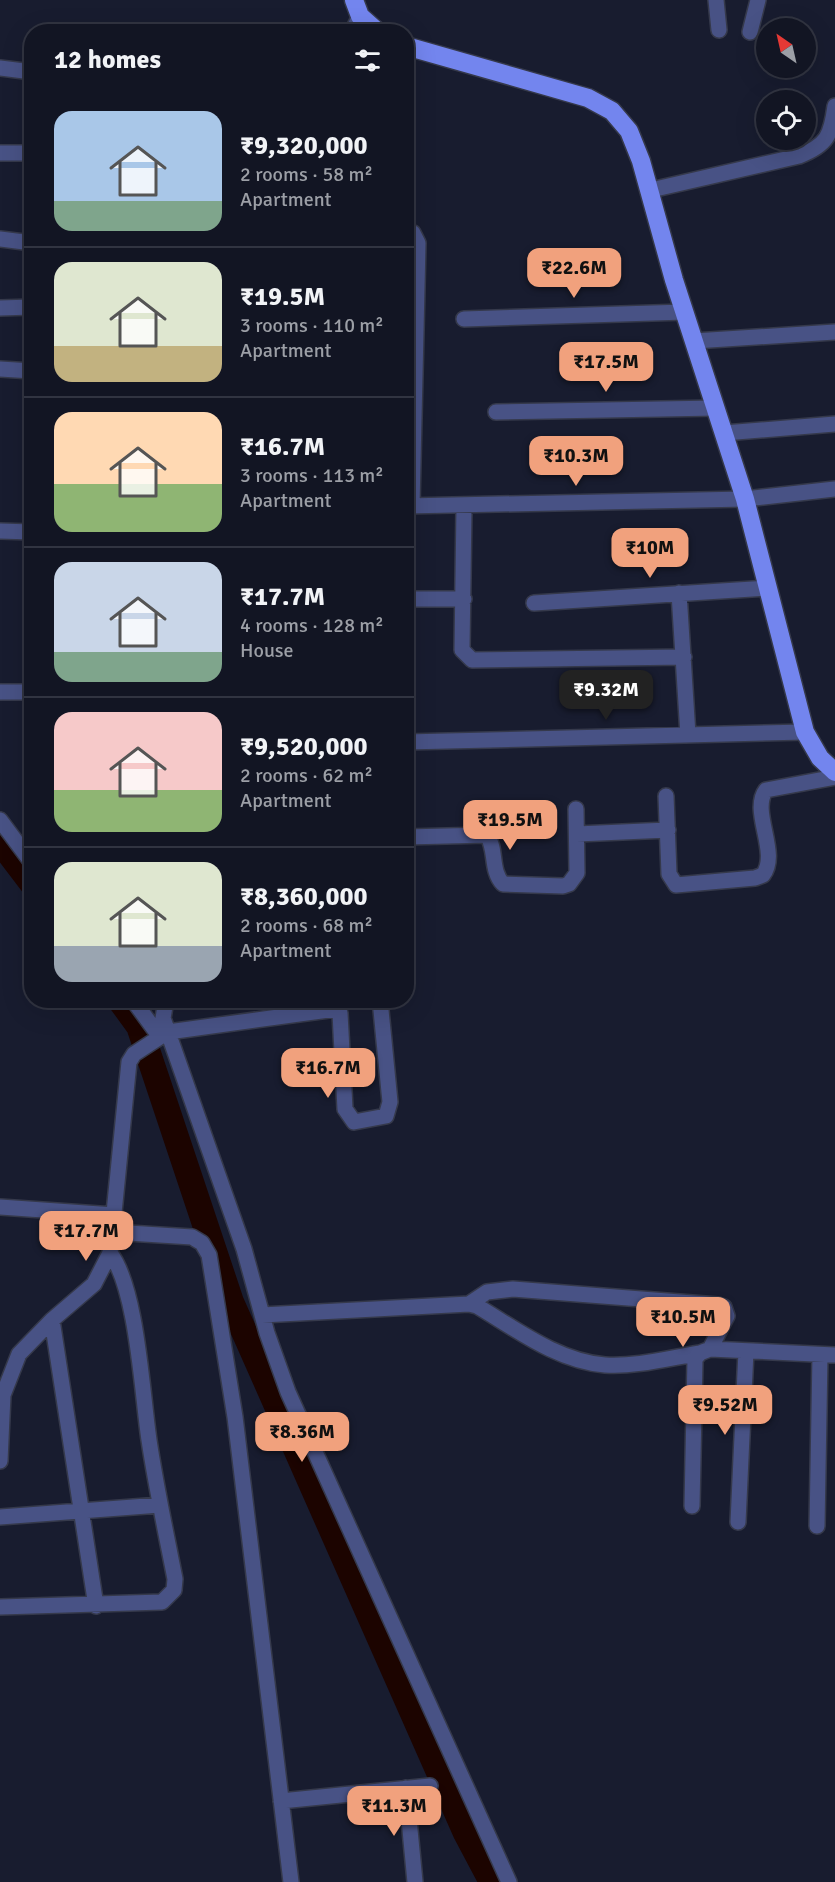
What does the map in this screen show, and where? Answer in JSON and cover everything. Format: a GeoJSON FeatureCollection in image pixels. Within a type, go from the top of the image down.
{"type":"FeatureCollection","features":[{"type":"Feature","properties":{"kind":"main road"},"geometry":{"type":"LineString","coordinates":[[414,48],[588,98],[612,111],[629,131],[651,190],[685,312],[745,499],[805,732],[820,758],[835,772]]}},
{"type":"Feature","properties":{"kind":"street"},"geometry":{"type":"LineString","coordinates":[[716,0],[718,30]]}},
{"type":"Feature","properties":{"kind":"street"},"geometry":{"type":"LineString","coordinates":[[750,32],[758,0]]}},
{"type":"Feature","properties":{"kind":"street"},"geometry":{"type":"LineString","coordinates":[[0,68],[24,71]]}},
{"type":"Feature","properties":{"kind":"street"},"geometry":{"type":"LineString","coordinates":[[651,190],[799,156],[818,148],[829,135],[835,106]]}},
{"type":"Feature","properties":{"kind":"street"},"geometry":{"type":"LineString","coordinates":[[0,153],[24,153]]}},
{"type":"Feature","properties":{"kind":"street"},"geometry":{"type":"LineString","coordinates":[[414,236],[417,243],[414,321]]}},
{"type":"Feature","properties":{"kind":"street"},"geometry":{"type":"LineString","coordinates":[[0,239],[24,242]]}},
{"type":"Feature","properties":{"kind":"street"},"geometry":{"type":"LineString","coordinates":[[0,308],[24,310]]}},
{"type":"Feature","properties":{"kind":"street"},"geometry":{"type":"LineString","coordinates":[[464,319],[685,312]]}},
{"type":"Feature","properties":{"kind":"street"},"geometry":{"type":"LineString","coordinates":[[694,341],[835,332]]}},
{"type":"Feature","properties":{"kind":"street"},"geometry":{"type":"LineString","coordinates":[[0,369],[24,370]]}},
{"type":"Feature","properties":{"kind":"street"},"geometry":{"type":"LineString","coordinates":[[496,411],[716,408]]}},
{"type":"Feature","properties":{"kind":"street"},"geometry":{"type":"LineString","coordinates":[[724,433],[835,424]]}},
{"type":"Feature","properties":{"kind":"street"},"geometry":{"type":"LineString","coordinates":[[414,506],[464,507],[745,499],[835,489]]}},
{"type":"Feature","properties":{"kind":"street"},"geometry":{"type":"LineString","coordinates":[[464,507],[462,650],[472,660],[684,657]]}},
{"type":"Feature","properties":{"kind":"street"},"geometry":{"type":"LineString","coordinates":[[0,531],[24,532]]}},
{"type":"Feature","properties":{"kind":"street"},"geometry":{"type":"LineString","coordinates":[[534,603],[768,588]]}},
{"type":"Feature","properties":{"kind":"street"},"geometry":{"type":"LineString","coordinates":[[679,593],[688,735]]}},
{"type":"Feature","properties":{"kind":"street"},"geometry":{"type":"LineString","coordinates":[[414,599],[464,599]]}},
{"type":"Feature","properties":{"kind":"street"},"geometry":{"type":"LineString","coordinates":[[0,692],[24,692]]}},
{"type":"Feature","properties":{"kind":"street"},"geometry":{"type":"LineString","coordinates":[[414,742],[805,732]]}},
{"type":"Feature","properties":{"kind":"street"},"geometry":{"type":"LineString","coordinates":[[666,796],[669,874],[676,885],[763,875],[769,864],[762,795],[766,790],[780,786],[835,777]]}},
{"type":"Feature","properties":{"kind":"street"},"geometry":{"type":"LineString","coordinates":[[414,837],[487,835],[493,848],[495,872],[503,884],[563,886],[569,884],[577,873],[576,809]]}},
{"type":"Feature","properties":{"kind":"street"},"geometry":{"type":"LineString","coordinates":[[0,820],[24,852]]}},
{"type":"Feature","properties":{"kind":"street"},"geometry":{"type":"LineString","coordinates":[[577,834],[668,830]]}},
{"type":"Feature","properties":{"kind":"street"},"geometry":{"type":"LineString","coordinates":[[138,1008],[157,1036],[243,1249],[288,1392],[509,1882]]}},
{"type":"Feature","properties":{"kind":"street"},"geometry":{"type":"LineString","coordinates":[[0,1461],[3,1395],[19,1354],[52,1320],[94,1284],[110,1253],[129,1062],[157,1036],[164,1008]]}},
{"type":"Feature","properties":{"kind":"street"},"geometry":{"type":"LineString","coordinates":[[157,1036],[336,1009],[340,1013],[345,1109],[354,1122],[381,1119],[386,1116],[390,1102],[381,1008]]}},
{"type":"Feature","properties":{"kind":"street"},"geometry":{"type":"LineString","coordinates":[[0,1207],[114,1215]]}},
{"type":"Feature","properties":{"kind":"street"},"geometry":{"type":"LineString","coordinates":[[112,1232],[192,1237],[202,1243],[209,1255],[235,1417],[291,1882]]}},
{"type":"Feature","properties":{"kind":"street"},"geometry":{"type":"LineString","coordinates":[[0,1607],[162,1602],[174,1590],[175,1580],[160,1505],[128,1294],[119,1265],[110,1253]]}},
{"type":"Feature","properties":{"kind":"street"},"geometry":{"type":"LineString","coordinates":[[469,1304],[487,1292],[513,1289],[724,1307],[727,1316],[705,1351],[695,1359],[692,1506]]}},
{"type":"Feature","properties":{"kind":"street"},"geometry":{"type":"LineString","coordinates":[[262,1315],[469,1304],[477,1305],[545,1346],[597,1364],[635,1364],[705,1351],[828,1355],[819,1436],[817,1526]]}},
{"type":"Feature","properties":{"kind":"street"},"geometry":{"type":"LineString","coordinates":[[52,1320],[96,1605]]}},
{"type":"Feature","properties":{"kind":"street"},"geometry":{"type":"LineString","coordinates":[[738,1522],[746,1352]]}},
{"type":"Feature","properties":{"kind":"street"},"geometry":{"type":"LineString","coordinates":[[819,1436],[835,1436]]}},
{"type":"Feature","properties":{"kind":"street"},"geometry":{"type":"LineString","coordinates":[[0,1517],[160,1505]]}},
{"type":"Feature","properties":{"kind":"street"},"geometry":{"type":"LineString","coordinates":[[281,1801],[430,1786]]}},
{"type":"Feature","properties":{"kind":"street"},"geometry":{"type":"LineString","coordinates":[[406,1788],[415,1882]]}},
{"type":"Feature","properties":{"kind":"waterway"},"geometry":{"type":"LineString","coordinates":[[0,841],[24,872]]}},
{"type":"Feature","properties":{"kind":"waterway"},"geometry":{"type":"LineString","coordinates":[[126,1008],[139,1026],[231,1302],[466,1833],[492,1882]]}}]}
